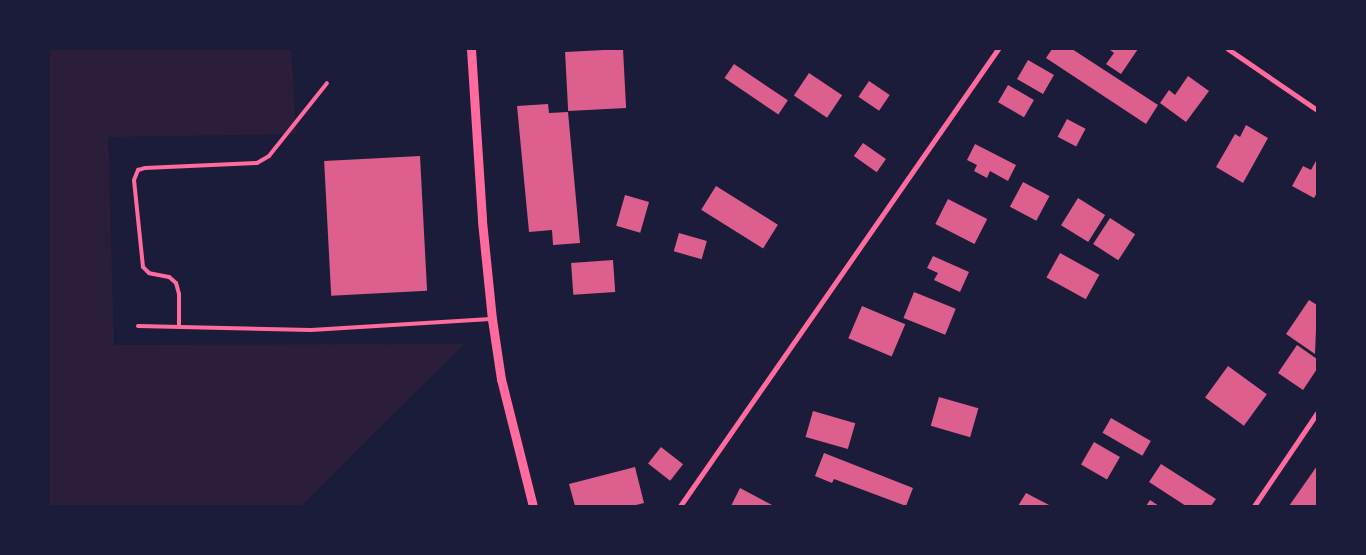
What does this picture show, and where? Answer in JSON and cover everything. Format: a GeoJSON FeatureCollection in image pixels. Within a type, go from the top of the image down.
{"type":"FeatureCollection","features":[{"type":"Feature","properties":{"kind":"street"},"geometry":{"type":"LineString","coordinates":[[470,49],[482,221],[492,319],[501,379],[533,506]]}},
{"type":"Feature","properties":{"kind":"street"},"geometry":{"type":"LineString","coordinates":[[680,506],[998,49]]}},
{"type":"Feature","properties":{"kind":"street"},"geometry":{"type":"LineString","coordinates":[[1228,49],[1317,110]]}},
{"type":"Feature","properties":{"kind":"street"},"geometry":{"type":"LineString","coordinates":[[1254,506],[1317,413]]}},
{"type":"Feature","properties":{"kind":"lane"},"geometry":{"type":"LineString","coordinates":[[179,327],[179,294],[176,283],[169,277],[149,273],[143,267],[134,180],[138,170],[145,168],[257,162],[269,156],[327,83]]}},
{"type":"Feature","properties":{"kind":"lane"},"geometry":{"type":"LineString","coordinates":[[138,326],[311,330],[492,319]]}},
{"type":"Feature","properties":{"kind":"shaded area"},"geometry":{"type":"Polygon","coordinates":[[[49,49],[291,49],[296,134],[108,137],[114,345],[464,344],[301,506],[49,506],[49,49]]]}},
{"type":"Feature","properties":{"kind":"building"},"geometry":{"type":"Polygon","coordinates":[[[623,49],[626,108],[568,111],[565,52],[623,49]]]}},
{"type":"Feature","properties":{"kind":"building"},"geometry":{"type":"Polygon","coordinates":[[[1052,49],[1072,49],[1158,105],[1146,124],[1046,58],[1052,49]]]}},
{"type":"Feature","properties":{"kind":"building"},"geometry":{"type":"Polygon","coordinates":[[[1111,49],[1138,49],[1121,74],[1106,64],[1114,53],[1111,49]]]}},
{"type":"Feature","properties":{"kind":"building"},"geometry":{"type":"Polygon","coordinates":[[[1028,60],[1054,75],[1043,94],[1017,79],[1028,60]]]}},
{"type":"Feature","properties":{"kind":"building"},"geometry":{"type":"Polygon","coordinates":[[[734,64],[788,100],[778,114],[724,78],[734,64]]]}},
{"type":"Feature","properties":{"kind":"building"},"geometry":{"type":"Polygon","coordinates":[[[809,73],[842,95],[827,118],[794,95],[809,73]]]}},
{"type":"Feature","properties":{"kind":"building"},"geometry":{"type":"Polygon","coordinates":[[[1188,76],[1209,91],[1186,122],[1160,103],[1169,90],[1175,95],[1188,76]]]}},
{"type":"Feature","properties":{"kind":"building"},"geometry":{"type":"Polygon","coordinates":[[[869,81],[890,95],[879,111],[858,97],[869,81]]]}},
{"type":"Feature","properties":{"kind":"building"},"geometry":{"type":"Polygon","coordinates":[[[1008,85],[1034,100],[1024,117],[998,102],[1008,85]]]}},
{"type":"Feature","properties":{"kind":"building"},"geometry":{"type":"Polygon","coordinates":[[[548,104],[549,113],[568,112],[580,243],[553,245],[552,230],[529,232],[517,106],[548,104]]]}},
{"type":"Feature","properties":{"kind":"building"},"geometry":{"type":"Polygon","coordinates":[[[1067,119],[1086,129],[1076,147],[1058,137],[1067,119]]]}},
{"type":"Feature","properties":{"kind":"building"},"geometry":{"type":"Polygon","coordinates":[[[1246,125],[1268,138],[1243,183],[1216,167],[1235,134],[1240,137],[1246,125]]]}},
{"type":"Feature","properties":{"kind":"building"},"geometry":{"type":"Polygon","coordinates":[[[863,143],[886,159],[877,172],[854,156],[863,143]]]}},
{"type":"Feature","properties":{"kind":"building"},"geometry":{"type":"Polygon","coordinates":[[[975,144],[1016,165],[1008,181],[990,171],[987,178],[974,171],[977,165],[967,160],[975,144]]]}},
{"type":"Feature","properties":{"kind":"building"},"geometry":{"type":"Polygon","coordinates":[[[420,156],[427,291],[331,296],[324,161],[420,156]]]}},
{"type":"Feature","properties":{"kind":"building"},"geometry":{"type":"Polygon","coordinates":[[[1317,159],[1317,193],[1314,198],[1292,186],[1303,166],[1311,170],[1317,159]]]}},
{"type":"Feature","properties":{"kind":"building"},"geometry":{"type":"Polygon","coordinates":[[[1023,182],[1049,196],[1036,221],[1010,207],[1023,182]]]}},
{"type":"Feature","properties":{"kind":"building"},"geometry":{"type":"Polygon","coordinates":[[[716,186],[778,225],[763,248],[701,210],[716,186]]]}},
{"type":"Feature","properties":{"kind":"building"},"geometry":{"type":"Polygon","coordinates":[[[625,195],[649,202],[640,233],[616,226],[625,195]]]}},
{"type":"Feature","properties":{"kind":"building"},"geometry":{"type":"Polygon","coordinates":[[[1078,198],[1105,215],[1088,242],[1061,225],[1078,198]]]}},
{"type":"Feature","properties":{"kind":"building"},"geometry":{"type":"Polygon","coordinates":[[[948,199],[987,219],[974,244],[935,224],[948,199]]]}},
{"type":"Feature","properties":{"kind":"building"},"geometry":{"type":"Polygon","coordinates":[[[1110,218],[1135,234],[1118,260],[1093,244],[1110,218]]]}},
{"type":"Feature","properties":{"kind":"building"},"geometry":{"type":"Polygon","coordinates":[[[679,233],[707,241],[702,259],[674,251],[679,233]]]}},
{"type":"Feature","properties":{"kind":"building"},"geometry":{"type":"Polygon","coordinates":[[[1060,253],[1099,275],[1086,299],[1046,277],[1060,253]]]}},
{"type":"Feature","properties":{"kind":"building"},"geometry":{"type":"Polygon","coordinates":[[[933,256],[969,272],[960,292],[934,280],[938,273],[927,268],[933,256]]]}},
{"type":"Feature","properties":{"kind":"building"},"geometry":{"type":"Polygon","coordinates":[[[613,260],[615,292],[573,295],[571,263],[613,260]]]}},
{"type":"Feature","properties":{"kind":"building"},"geometry":{"type":"Polygon","coordinates":[[[914,292],[956,309],[945,335],[904,318],[914,292]]]}},
{"type":"Feature","properties":{"kind":"building"},"geometry":{"type":"Polygon","coordinates":[[[1309,300],[1317,305],[1315,354],[1286,334],[1309,300]]]}},
{"type":"Feature","properties":{"kind":"building"},"geometry":{"type":"Polygon","coordinates":[[[862,306],[905,324],[892,357],[848,338],[862,306]]]}},
{"type":"Feature","properties":{"kind":"building"},"geometry":{"type":"Polygon","coordinates":[[[1297,345],[1317,359],[1317,369],[1303,390],[1278,373],[1297,345]]]}},
{"type":"Feature","properties":{"kind":"building"},"geometry":{"type":"Polygon","coordinates":[[[1228,366],[1267,394],[1244,426],[1205,398],[1228,366]]]}},
{"type":"Feature","properties":{"kind":"building"},"geometry":{"type":"Polygon","coordinates":[[[939,397],[978,408],[970,437],[931,426],[939,397]]]}},
{"type":"Feature","properties":{"kind":"building"},"geometry":{"type":"Polygon","coordinates":[[[813,411],[855,423],[848,449],[806,437],[813,411]]]}},
{"type":"Feature","properties":{"kind":"building"},"geometry":{"type":"Polygon","coordinates":[[[1111,418],[1151,441],[1142,456],[1102,433],[1111,418]]]}},
{"type":"Feature","properties":{"kind":"building"},"geometry":{"type":"Polygon","coordinates":[[[1094,442],[1120,457],[1107,480],[1081,465],[1094,442]]]}},
{"type":"Feature","properties":{"kind":"building"},"geometry":{"type":"Polygon","coordinates":[[[661,447],[683,464],[670,481],[648,464],[661,447]]]}},
{"type":"Feature","properties":{"kind":"building"},"geometry":{"type":"Polygon","coordinates":[[[824,453],[913,488],[906,506],[834,479],[832,483],[815,476],[824,453]]]}},
{"type":"Feature","properties":{"kind":"building"},"geometry":{"type":"Polygon","coordinates":[[[1161,464],[1216,499],[1211,506],[1186,506],[1149,482],[1161,464]]]}},
{"type":"Feature","properties":{"kind":"building"},"geometry":{"type":"Polygon","coordinates":[[[1317,466],[1317,506],[1289,506],[1317,466]]]}},
{"type":"Feature","properties":{"kind":"building"},"geometry":{"type":"Polygon","coordinates":[[[635,467],[644,503],[632,506],[575,506],[569,484],[635,467]]]}},
{"type":"Feature","properties":{"kind":"building"},"geometry":{"type":"Polygon","coordinates":[[[740,488],[774,506],[731,506],[740,488]]]}},
{"type":"Feature","properties":{"kind":"building"},"geometry":{"type":"Polygon","coordinates":[[[1026,493],[1051,506],[1018,506],[1026,493]]]}},
{"type":"Feature","properties":{"kind":"building"},"geometry":{"type":"Polygon","coordinates":[[[1150,500],[1159,506],[1146,506],[1150,500]]]}}]}
